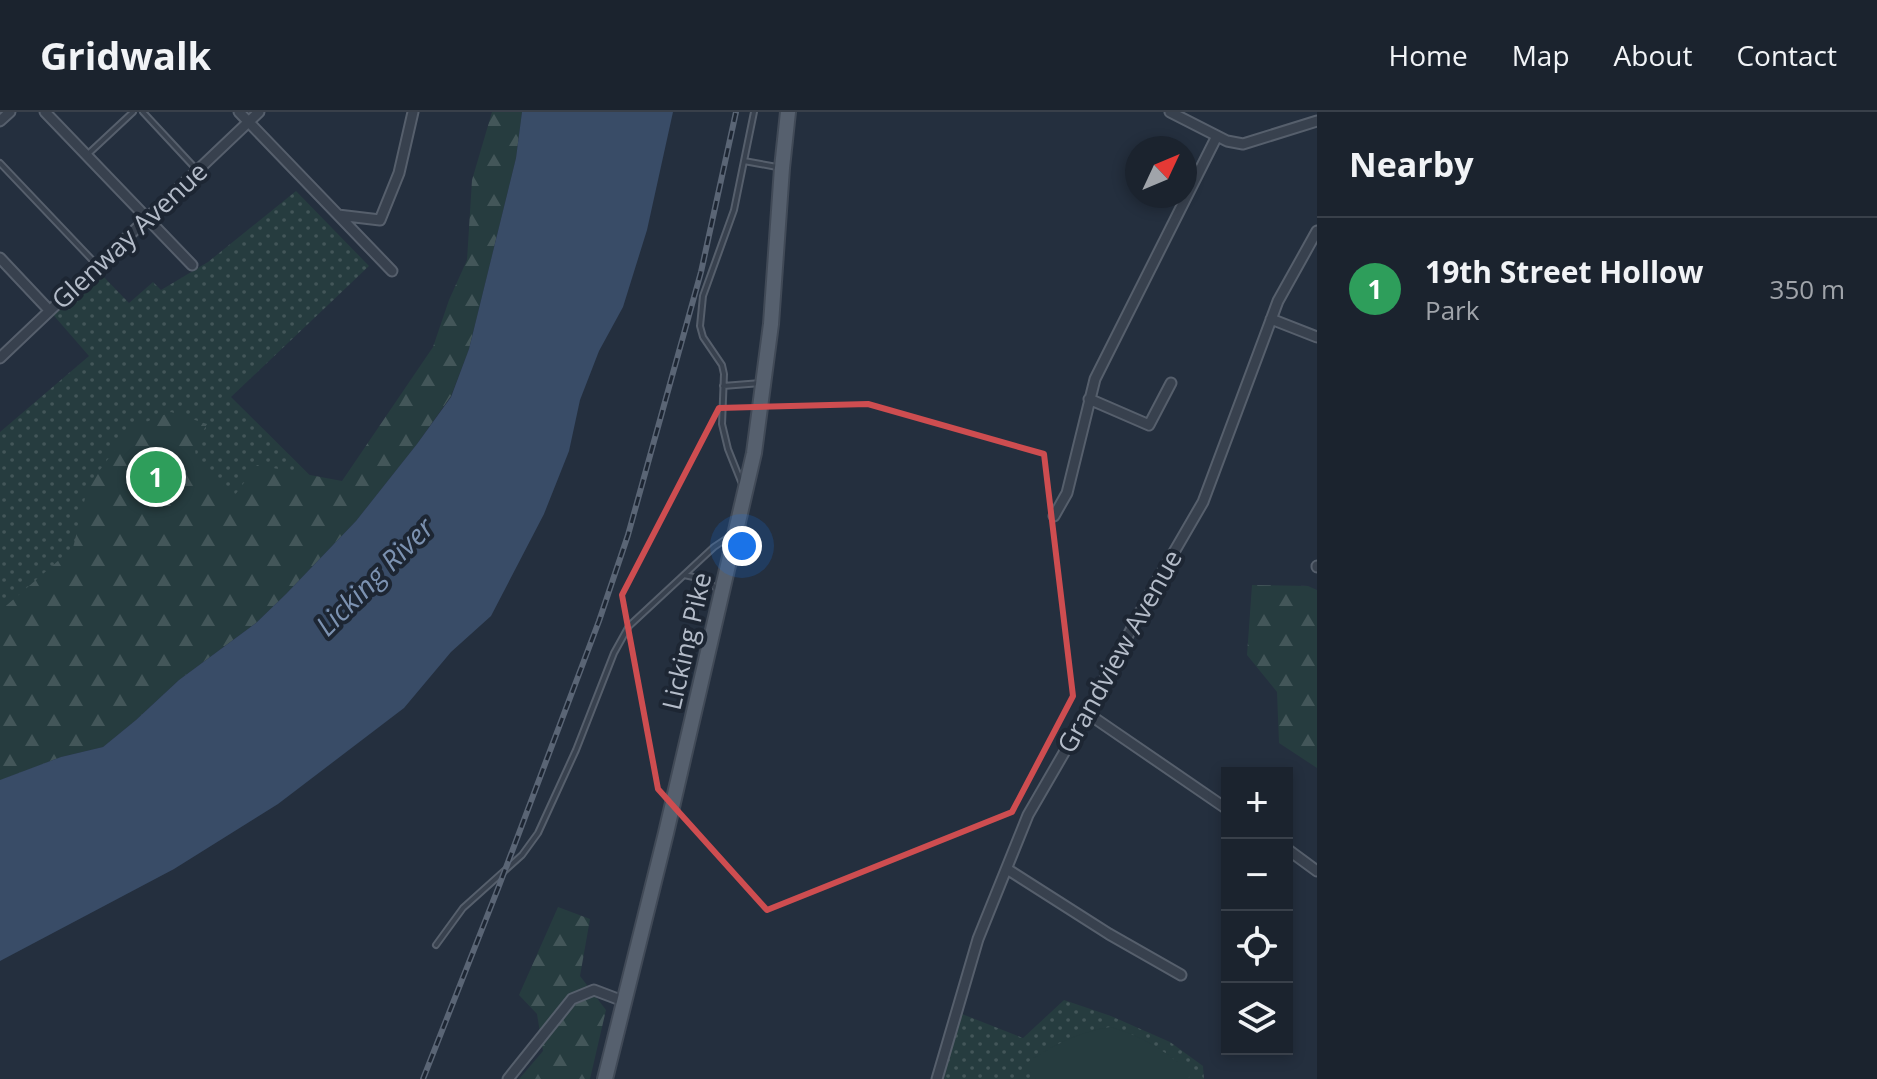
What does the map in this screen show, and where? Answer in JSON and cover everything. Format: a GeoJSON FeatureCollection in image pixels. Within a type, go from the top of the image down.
{"type":"FeatureCollection","features":[{"type":"Feature","properties":{"kind":"main road","name":"Licking Pike"},"geometry":{"type":"LineString","coordinates":[[605,1079],[754,453],[778,254],[788,112]]}},
{"type":"Feature","properties":{"kind":"street"},"geometry":{"type":"LineString","coordinates":[[0,121],[10,112]]}},
{"type":"Feature","properties":{"kind":"street"},"geometry":{"type":"LineString","coordinates":[[45,112],[192,265]]}},
{"type":"Feature","properties":{"kind":"street"},"geometry":{"type":"LineString","coordinates":[[239,112],[392,271]]}},
{"type":"Feature","properties":{"kind":"street","name":"Glenway Avenue"},"geometry":{"type":"LineString","coordinates":[[0,358],[259,112]]}},
{"type":"Feature","properties":{"kind":"street"},"geometry":{"type":"LineString","coordinates":[[338,215],[380,220],[399,173],[413,112]]}},
{"type":"Feature","properties":{"kind":"street"},"geometry":{"type":"LineString","coordinates":[[1170,112],[1233,143],[1249,143],[1317,121]]}},
{"type":"Feature","properties":{"kind":"street"},"geometry":{"type":"LineString","coordinates":[[1054,516],[1067,493],[1095,379],[1217,136]]}},
{"type":"Feature","properties":{"kind":"street","name":"Grandview Avenue"},"geometry":{"type":"LineString","coordinates":[[937,1079],[978,939],[1028,815],[1203,502],[1271,319],[1317,231]]}},
{"type":"Feature","properties":{"kind":"street"},"geometry":{"type":"LineString","coordinates":[[0,258],[49,310]]}},
{"type":"Feature","properties":{"kind":"street"},"geometry":{"type":"LineString","coordinates":[[1271,319],[1317,337]]}},
{"type":"Feature","properties":{"kind":"street"},"geometry":{"type":"LineString","coordinates":[[1089,399],[1149,425],[1171,383]]}},
{"type":"Feature","properties":{"kind":"street"},"geometry":{"type":"LineString","coordinates":[[1087,713],[1221,805]]}},
{"type":"Feature","properties":{"kind":"street"},"geometry":{"type":"LineString","coordinates":[[1293,853],[1317,871]]}},
{"type":"Feature","properties":{"kind":"street"},"geometry":{"type":"LineString","coordinates":[[1007,869],[1109,934],[1181,975]]}},
{"type":"Feature","properties":{"kind":"street"},"geometry":{"type":"LineString","coordinates":[[508,1079],[572,999],[594,990],[623,1001]]}},
{"type":"Feature","properties":{"kind":"lane"},"geometry":{"type":"LineString","coordinates":[[86,155],[133,112]]}},
{"type":"Feature","properties":{"kind":"lane"},"geometry":{"type":"LineString","coordinates":[[143,112],[198,171]]}},
{"type":"Feature","properties":{"kind":"lane"},"geometry":{"type":"LineString","coordinates":[[744,491],[722,424],[722,365],[703,337],[700,326],[703,296],[734,210],[754,112]]}},
{"type":"Feature","properties":{"kind":"lane"},"geometry":{"type":"LineString","coordinates":[[744,161],[782,168]]}},
{"type":"Feature","properties":{"kind":"lane"},"geometry":{"type":"LineString","coordinates":[[0,163],[98,266]]}},
{"type":"Feature","properties":{"kind":"lane"},"geometry":{"type":"LineString","coordinates":[[723,386],[763,383]]}},
{"type":"Feature","properties":{"kind":"lane"},"geometry":{"type":"LineString","coordinates":[[436,945],[463,908],[527,850],[556,797],[614,653],[629,626],[714,547],[735,533]]}},
{"type":"Feature","properties":{"kind":"lane"},"geometry":{"type":"LineString","coordinates":[[684,575],[703,579],[721,592]]}},
{"type":"Feature","properties":{"kind":"highlighted area"},"geometry":{"type":"Polygon","coordinates":[[[868,404],[1044,454],[1073,696],[1012,812],[767,910],[658,789],[622,595],[719,408],[868,404]]]}},
{"type":"Feature","properties":{"kind":"green space"},"geometry":{"type":"Polygon","coordinates":[[[492,112],[522,112],[516,158],[469,349],[451,396],[417,444],[356,521],[256,623],[179,680],[103,747],[61,757],[0,780],[0,611],[73,548],[88,486],[131,428],[171,412],[207,424],[195,446],[196,465],[235,495],[257,465],[342,481],[433,347],[467,260],[472,180],[492,112]]]}},
{"type":"Feature","properties":{"kind":"green space"},"geometry":{"type":"Polygon","coordinates":[[[296,191],[369,266],[231,397],[356,521],[61,757],[0,780],[0,432],[89,356],[49,310],[98,266],[99,272],[129,303],[153,282],[161,290],[208,262],[296,191]]]}},
{"type":"Feature","properties":{"kind":"green space"},"geometry":{"type":"Polygon","coordinates":[[[1252,585],[1308,586],[1317,590],[1317,768],[1279,743],[1277,692],[1247,655],[1252,585]]]}},
{"type":"Feature","properties":{"kind":"green space"},"geometry":{"type":"Polygon","coordinates":[[[558,907],[590,919],[580,976],[606,1010],[590,1079],[519,1079],[543,1051],[537,1014],[519,995],[558,907]]]}},
{"type":"Feature","properties":{"kind":"green space"},"geometry":{"type":"Polygon","coordinates":[[[1064,1000],[1111,1016],[1170,1042],[1203,1066],[1204,1079],[937,1079],[957,1012],[1023,1038],[1064,1000]]]}},
{"type":"Feature","properties":{"kind":"green space"},"geometry":{"type":"Polygon","coordinates":[[[1110,1027],[1154,1046],[1192,1075],[1187,1079],[1036,1079],[1024,1065],[1065,1041],[1110,1027]]]}},
{"type":"Feature","properties":{"kind":"water","name":"Licking River"},"geometry":{"type":"Polygon","coordinates":[[[522,112],[673,112],[647,230],[623,307],[599,351],[580,400],[569,451],[544,514],[491,616],[451,652],[404,708],[278,804],[174,869],[0,961],[0,780],[61,757],[103,747],[179,680],[256,623],[356,521],[417,444],[451,397],[469,349],[516,158],[522,112]]]}},
{"type":"Feature","properties":{"kind":"railway"},"geometry":{"type":"LineString","coordinates":[[423,1079],[599,621],[628,535],[701,272],[736,112]]}},
{"type":"Feature","properties":{"kind":"place","name":"19th Street Hollow"},"geometry":{"type":"Point","coordinates":[156,477]}}]}
